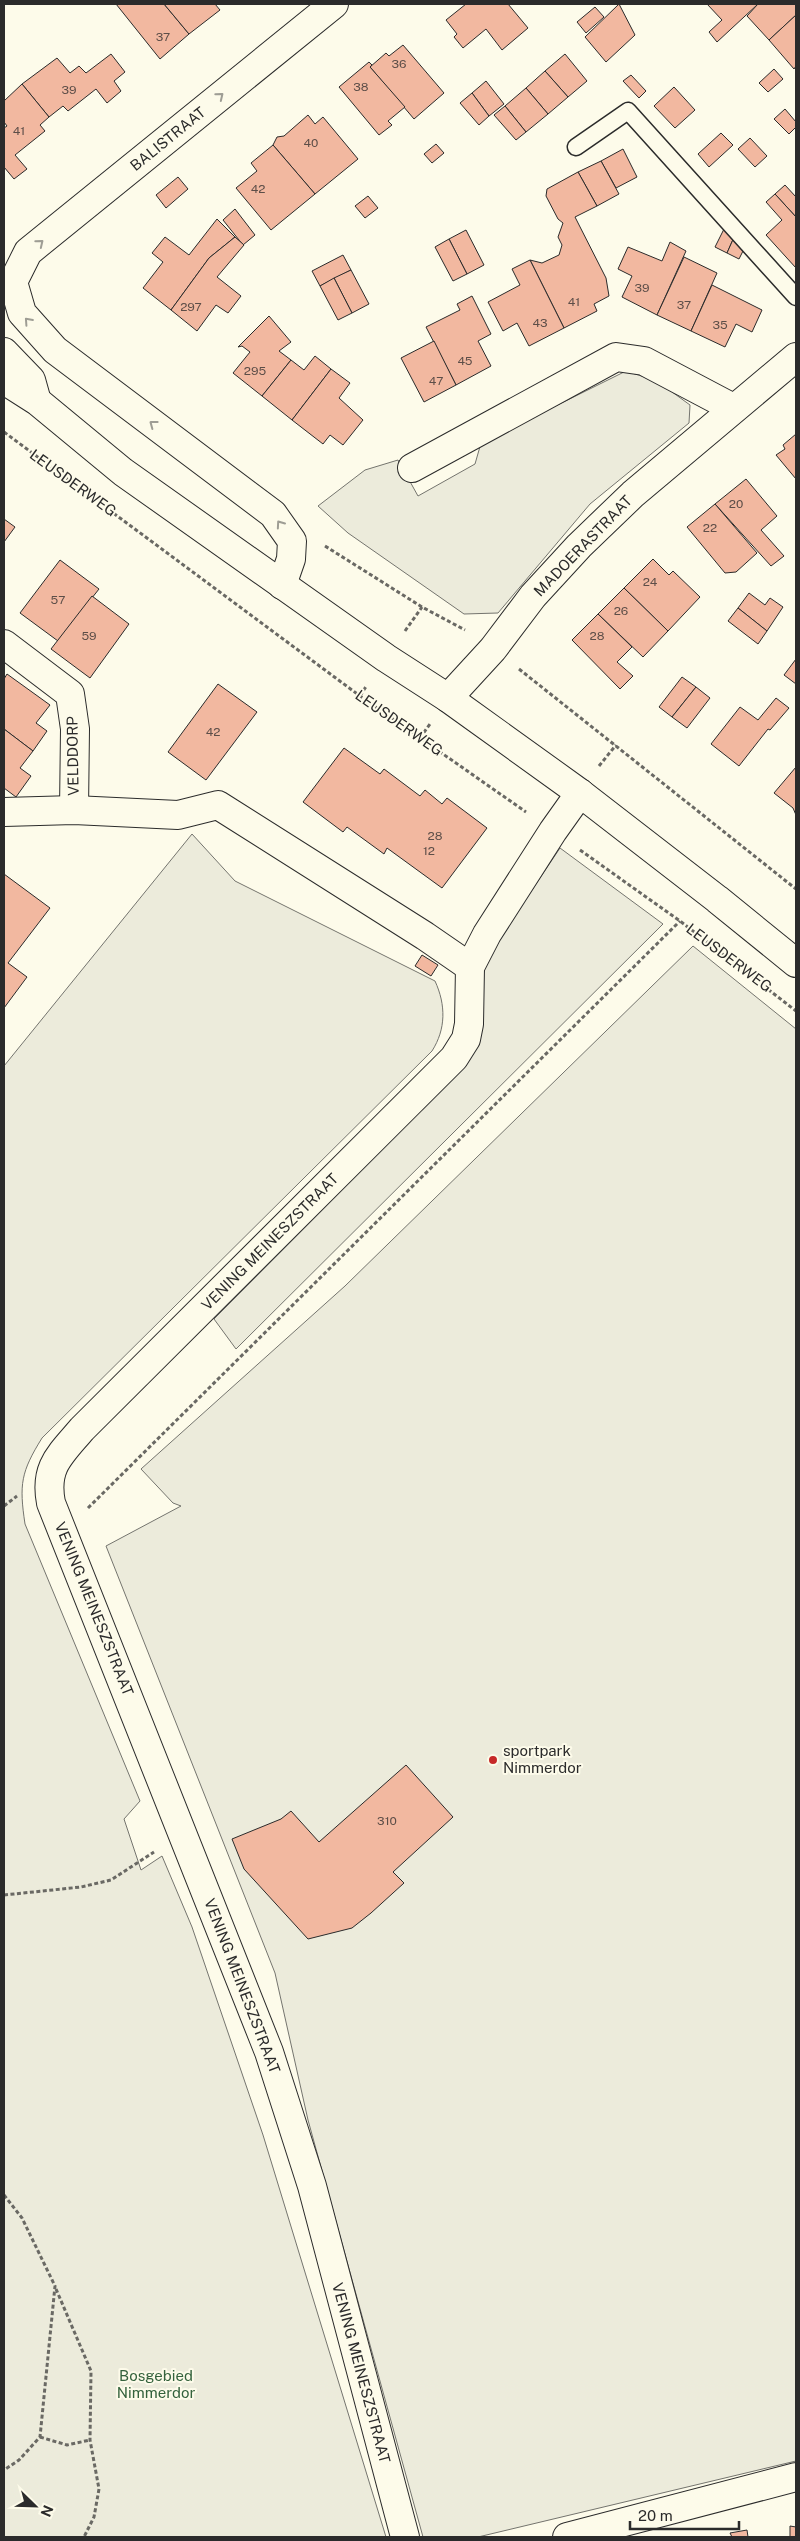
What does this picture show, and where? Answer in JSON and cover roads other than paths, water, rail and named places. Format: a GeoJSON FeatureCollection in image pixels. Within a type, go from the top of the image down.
{"type":"FeatureCollection","features":[{"type":"Feature","properties":{"kind":"street","name":"BALISTRAAT"},"geometry":{"type":"LineString","coordinates":[[282,585],[291,559],[292,541],[273,514],[54,350],[22,313],[13,282],[28,252],[334,4]]}},
{"type":"Feature","properties":{"kind":"street"},"geometry":{"type":"LineString","coordinates":[[4,352],[31,380],[37,401]]}},
{"type":"Feature","properties":{"kind":"street"},"geometry":{"type":"LineString","coordinates":[[412,468],[616,357],[644,361],[733,408]]}},
{"type":"Feature","properties":{"kind":"street","name":"MADOERASTRAAT"},"geometry":{"type":"LineString","coordinates":[[448,698],[493,648],[533,596],[579,546],[633,494],[796,357]]}},
{"type":"Feature","properties":{"kind":"street"},"geometry":{"type":"LineString","coordinates":[[4,380],[37,401],[122,472],[282,585],[448,698],[580,793],[717,898],[796,963]]}},
{"type":"Feature","properties":{"kind":"street","name":"VELDDORP"},"geometry":{"type":"LineString","coordinates":[[4,644],[70,694],[75,729],[74,810]]}},
{"type":"Feature","properties":{"kind":"street","name":"VENING MEINESZSTRAAT"},"geometry":{"type":"LineString","coordinates":[[405,2537],[312,2186],[291,2116],[269,2052],[63,1532],[48,1485],[51,1470],[62,1453],[82,1430],[454,1058],[466,1039],[469,1024],[470,967],[486,934],[580,793]]}},
{"type":"Feature","properties":{"kind":"street","name":"VELDDORP"},"geometry":{"type":"LineString","coordinates":[[4,812],[74,810],[178,815],[218,805],[425,936],[470,967]]}},
{"type":"Feature","properties":{"kind":"street"},"geometry":{"type":"LineString","coordinates":[[567,2537],[796,2477]]}},
{"type":"Feature","properties":{"kind":"lane"},"geometry":{"type":"LineString","coordinates":[[576,147],[628,111],[796,296]]}},
{"type":"Feature","properties":{"kind":"place","name":"sportpark Nimmerdor"},"geometry":{"type":"Point","coordinates":[493,1760]}},
{"type":"Feature","properties":{"kind":"park label","name":"Bosgebied Nimmerdor"},"geometry":{"type":"Point","coordinates":[156,2384]}}]}
